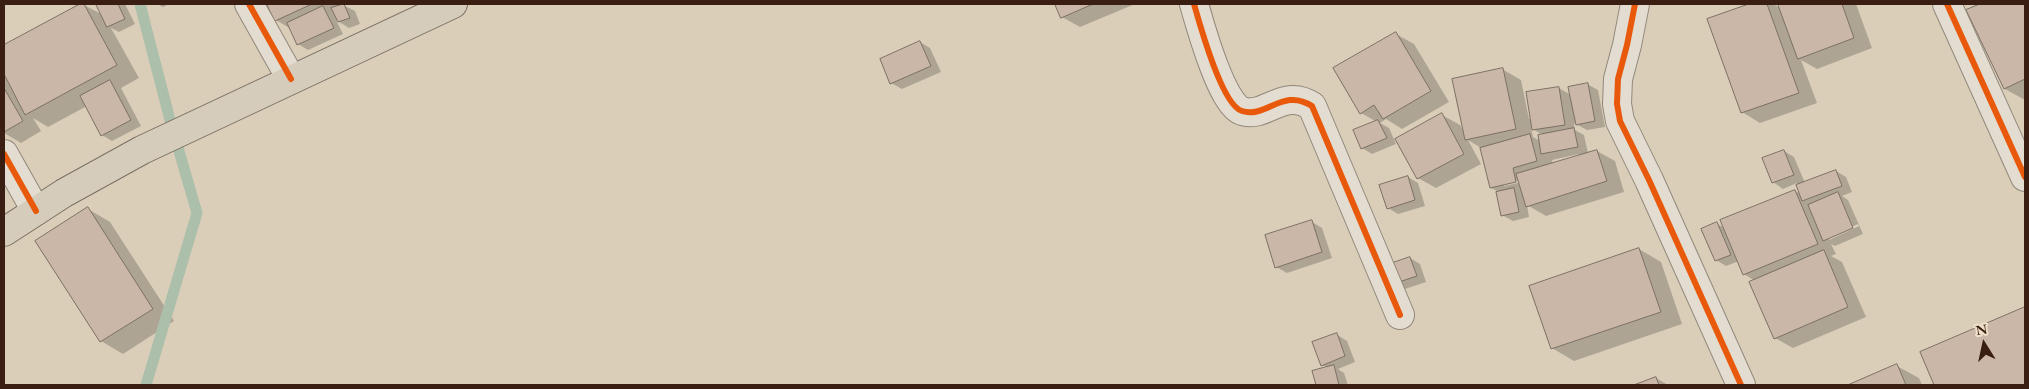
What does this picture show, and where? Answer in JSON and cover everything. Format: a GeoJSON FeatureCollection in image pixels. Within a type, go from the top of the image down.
{"type":"FeatureCollection","features":[{"type":"Feature","properties":{"kind":"main road"},"geometry":{"type":"LineString","coordinates":[[4,232],[64,193],[142,150],[453,4]]}},
{"type":"Feature","properties":{"kind":"street"},"geometry":{"type":"LineString","coordinates":[[249,4],[291,79]]}},
{"type":"Feature","properties":{"kind":"street"},"geometry":{"type":"LineString","coordinates":[[1194,4],[1219,78],[1232,105],[1242,111],[1252,112],[1288,100],[1298,99],[1312,106],[1400,315]]}},
{"type":"Feature","properties":{"kind":"street"},"geometry":{"type":"LineString","coordinates":[[1634,4],[1627,45],[1618,79],[1617,104],[1620,121],[1649,180],[1741,385]]}},
{"type":"Feature","properties":{"kind":"street"},"geometry":{"type":"LineString","coordinates":[[1947,4],[2025,178]]}},
{"type":"Feature","properties":{"kind":"street"},"geometry":{"type":"LineString","coordinates":[[4,154],[36,211]]}},
{"type":"Feature","properties":{"kind":"building"},"geometry":{"type":"Polygon","coordinates":[[[80,4],[84,4],[117,65],[25,115],[4,74],[4,45],[80,4]]]}},
{"type":"Feature","properties":{"kind":"building"},"geometry":{"type":"Polygon","coordinates":[[[96,4],[118,4],[125,19],[107,27],[96,4]]]}},
{"type":"Feature","properties":{"kind":"building"},"geometry":{"type":"Polygon","coordinates":[[[267,4],[312,4],[275,21],[267,4]]]}},
{"type":"Feature","properties":{"kind":"building"},"geometry":{"type":"Polygon","coordinates":[[[344,4],[350,18],[338,22],[331,8],[344,4]]]}},
{"type":"Feature","properties":{"kind":"building"},"geometry":{"type":"Polygon","coordinates":[[[1055,4],[1093,4],[1061,18],[1055,4]]]}},
{"type":"Feature","properties":{"kind":"building"},"geometry":{"type":"Polygon","coordinates":[[[1749,4],[1767,4],[1799,93],[1741,113],[1707,19],[1749,4]]]}},
{"type":"Feature","properties":{"kind":"building"},"geometry":{"type":"Polygon","coordinates":[[[1778,4],[1842,4],[1854,38],[1798,59],[1778,4]]]}},
{"type":"Feature","properties":{"kind":"building"},"geometry":{"type":"Polygon","coordinates":[[[1980,4],[2025,4],[2025,79],[2004,89],[1966,10],[1980,4]]]}},
{"type":"Feature","properties":{"kind":"building"},"geometry":{"type":"Polygon","coordinates":[[[323,6],[334,28],[297,45],[287,23],[323,6]]]}},
{"type":"Feature","properties":{"kind":"building"},"geometry":{"type":"Polygon","coordinates":[[[1396,32],[1431,91],[1383,119],[1374,105],[1360,114],[1333,68],[1396,32]]]}},
{"type":"Feature","properties":{"kind":"building"},"geometry":{"type":"Polygon","coordinates":[[[920,41],[931,66],[890,84],[880,59],[920,41]]]}},
{"type":"Feature","properties":{"kind":"building"},"geometry":{"type":"Polygon","coordinates":[[[1503,68],[1516,129],[1465,140],[1452,79],[1503,68]]]}},
{"type":"Feature","properties":{"kind":"building"},"geometry":{"type":"Polygon","coordinates":[[[110,80],[131,120],[101,136],[80,96],[110,80]]]}},
{"type":"Feature","properties":{"kind":"building"},"geometry":{"type":"Polygon","coordinates":[[[1588,83],[1595,121],[1576,125],[1568,87],[1588,83]]]}},
{"type":"Feature","properties":{"kind":"building"},"geometry":{"type":"Polygon","coordinates":[[[1559,87],[1565,125],[1532,130],[1526,92],[1559,87]]]}},
{"type":"Feature","properties":{"kind":"building"},"geometry":{"type":"Polygon","coordinates":[[[4,88],[23,121],[4,132],[4,88]]]}},
{"type":"Feature","properties":{"kind":"building"},"geometry":{"type":"Polygon","coordinates":[[[1442,113],[1464,154],[1417,179],[1395,139],[1442,113]]]}},
{"type":"Feature","properties":{"kind":"building"},"geometry":{"type":"Polygon","coordinates":[[[1378,120],[1387,138],[1361,149],[1353,130],[1378,120]]]}},
{"type":"Feature","properties":{"kind":"building"},"geometry":{"type":"Polygon","coordinates":[[[1574,128],[1578,147],[1541,154],[1538,135],[1574,128]]]}},
{"type":"Feature","properties":{"kind":"building"},"geometry":{"type":"Polygon","coordinates":[[[1530,134],[1537,161],[1513,168],[1516,182],[1490,188],[1480,148],[1530,134]]]}},
{"type":"Feature","properties":{"kind":"building"},"geometry":{"type":"Polygon","coordinates":[[[1597,150],[1607,181],[1526,207],[1516,174],[1597,150]]]}},
{"type":"Feature","properties":{"kind":"building"},"geometry":{"type":"Polygon","coordinates":[[[1784,150],[1794,175],[1772,183],[1762,158],[1784,150]]]}},
{"type":"Feature","properties":{"kind":"building"},"geometry":{"type":"Polygon","coordinates":[[[1836,170],[1842,186],[1802,201],[1796,185],[1836,170]]]}},
{"type":"Feature","properties":{"kind":"building"},"geometry":{"type":"Polygon","coordinates":[[[1408,176],[1415,200],[1387,209],[1379,185],[1408,176]]]}},
{"type":"Feature","properties":{"kind":"building"},"geometry":{"type":"Polygon","coordinates":[[[1514,188],[1519,212],[1501,216],[1496,192],[1514,188]]]}},
{"type":"Feature","properties":{"kind":"building"},"geometry":{"type":"Polygon","coordinates":[[[1795,190],[1818,244],[1743,275],[1720,220],[1795,190]]]}},
{"type":"Feature","properties":{"kind":"building"},"geometry":{"type":"Polygon","coordinates":[[[1838,192],[1853,228],[1823,241],[1808,205],[1838,192]]]}},
{"type":"Feature","properties":{"kind":"building"},"geometry":{"type":"Polygon","coordinates":[[[88,207],[153,309],[100,342],[35,241],[88,207]]]}},
{"type":"Feature","properties":{"kind":"building"},"geometry":{"type":"Polygon","coordinates":[[[1312,220],[1322,252],[1275,268],[1265,235],[1312,220]]]}},
{"type":"Feature","properties":{"kind":"building"},"geometry":{"type":"Polygon","coordinates":[[[1717,222],[1731,255],[1715,261],[1701,229],[1717,222]]]}},
{"type":"Feature","properties":{"kind":"building"},"geometry":{"type":"Polygon","coordinates":[[[1639,248],[1661,312],[1551,349],[1529,286],[1639,248]]]}},
{"type":"Feature","properties":{"kind":"building"},"geometry":{"type":"Polygon","coordinates":[[[1824,250],[1848,307],[1774,339],[1749,282],[1824,250]]]}},
{"type":"Feature","properties":{"kind":"building"},"geometry":{"type":"Polygon","coordinates":[[[1410,257],[1417,276],[1390,285],[1384,266],[1410,257]]]}},
{"type":"Feature","properties":{"kind":"building"},"geometry":{"type":"Polygon","coordinates":[[[2025,307],[2025,385],[1934,385],[1920,352],[2025,307]]]}},
{"type":"Feature","properties":{"kind":"building"},"geometry":{"type":"Polygon","coordinates":[[[1337,333],[1345,356],[1321,366],[1312,342],[1337,333]]]}},
{"type":"Feature","properties":{"kind":"building"},"geometry":{"type":"Polygon","coordinates":[[[1897,364],[1906,385],[1848,385],[1897,364]]]}},
{"type":"Feature","properties":{"kind":"building"},"geometry":{"type":"Polygon","coordinates":[[[1334,365],[1339,385],[1316,385],[1312,371],[1334,365]]]}},
{"type":"Feature","properties":{"kind":"building"},"geometry":{"type":"Polygon","coordinates":[[[1656,377],[1659,385],[1634,385],[1656,377]]]}},
{"type":"Feature","properties":{"kind":"waterway"},"geometry":{"type":"LineString","coordinates":[[140,4],[170,120],[197,213],[146,385]]}},
{"type":"Feature","properties":{"kind":"cycle path"},"geometry":{"type":"LineString","coordinates":[[249,4],[291,79]]}},
{"type":"Feature","properties":{"kind":"cycle path"},"geometry":{"type":"LineString","coordinates":[[1194,4],[1213,63],[1234,106],[1242,111],[1251,112],[1259,111],[1283,101],[1292,100],[1302,101],[1312,106],[1400,315]]}},
{"type":"Feature","properties":{"kind":"cycle path"},"geometry":{"type":"LineString","coordinates":[[1635,4],[1618,79],[1617,104],[1620,121],[1649,180],[1741,385]]}},
{"type":"Feature","properties":{"kind":"cycle path"},"geometry":{"type":"LineString","coordinates":[[1947,4],[2025,177]]}},
{"type":"Feature","properties":{"kind":"cycle path"},"geometry":{"type":"LineString","coordinates":[[4,154],[36,211]]}}]}
